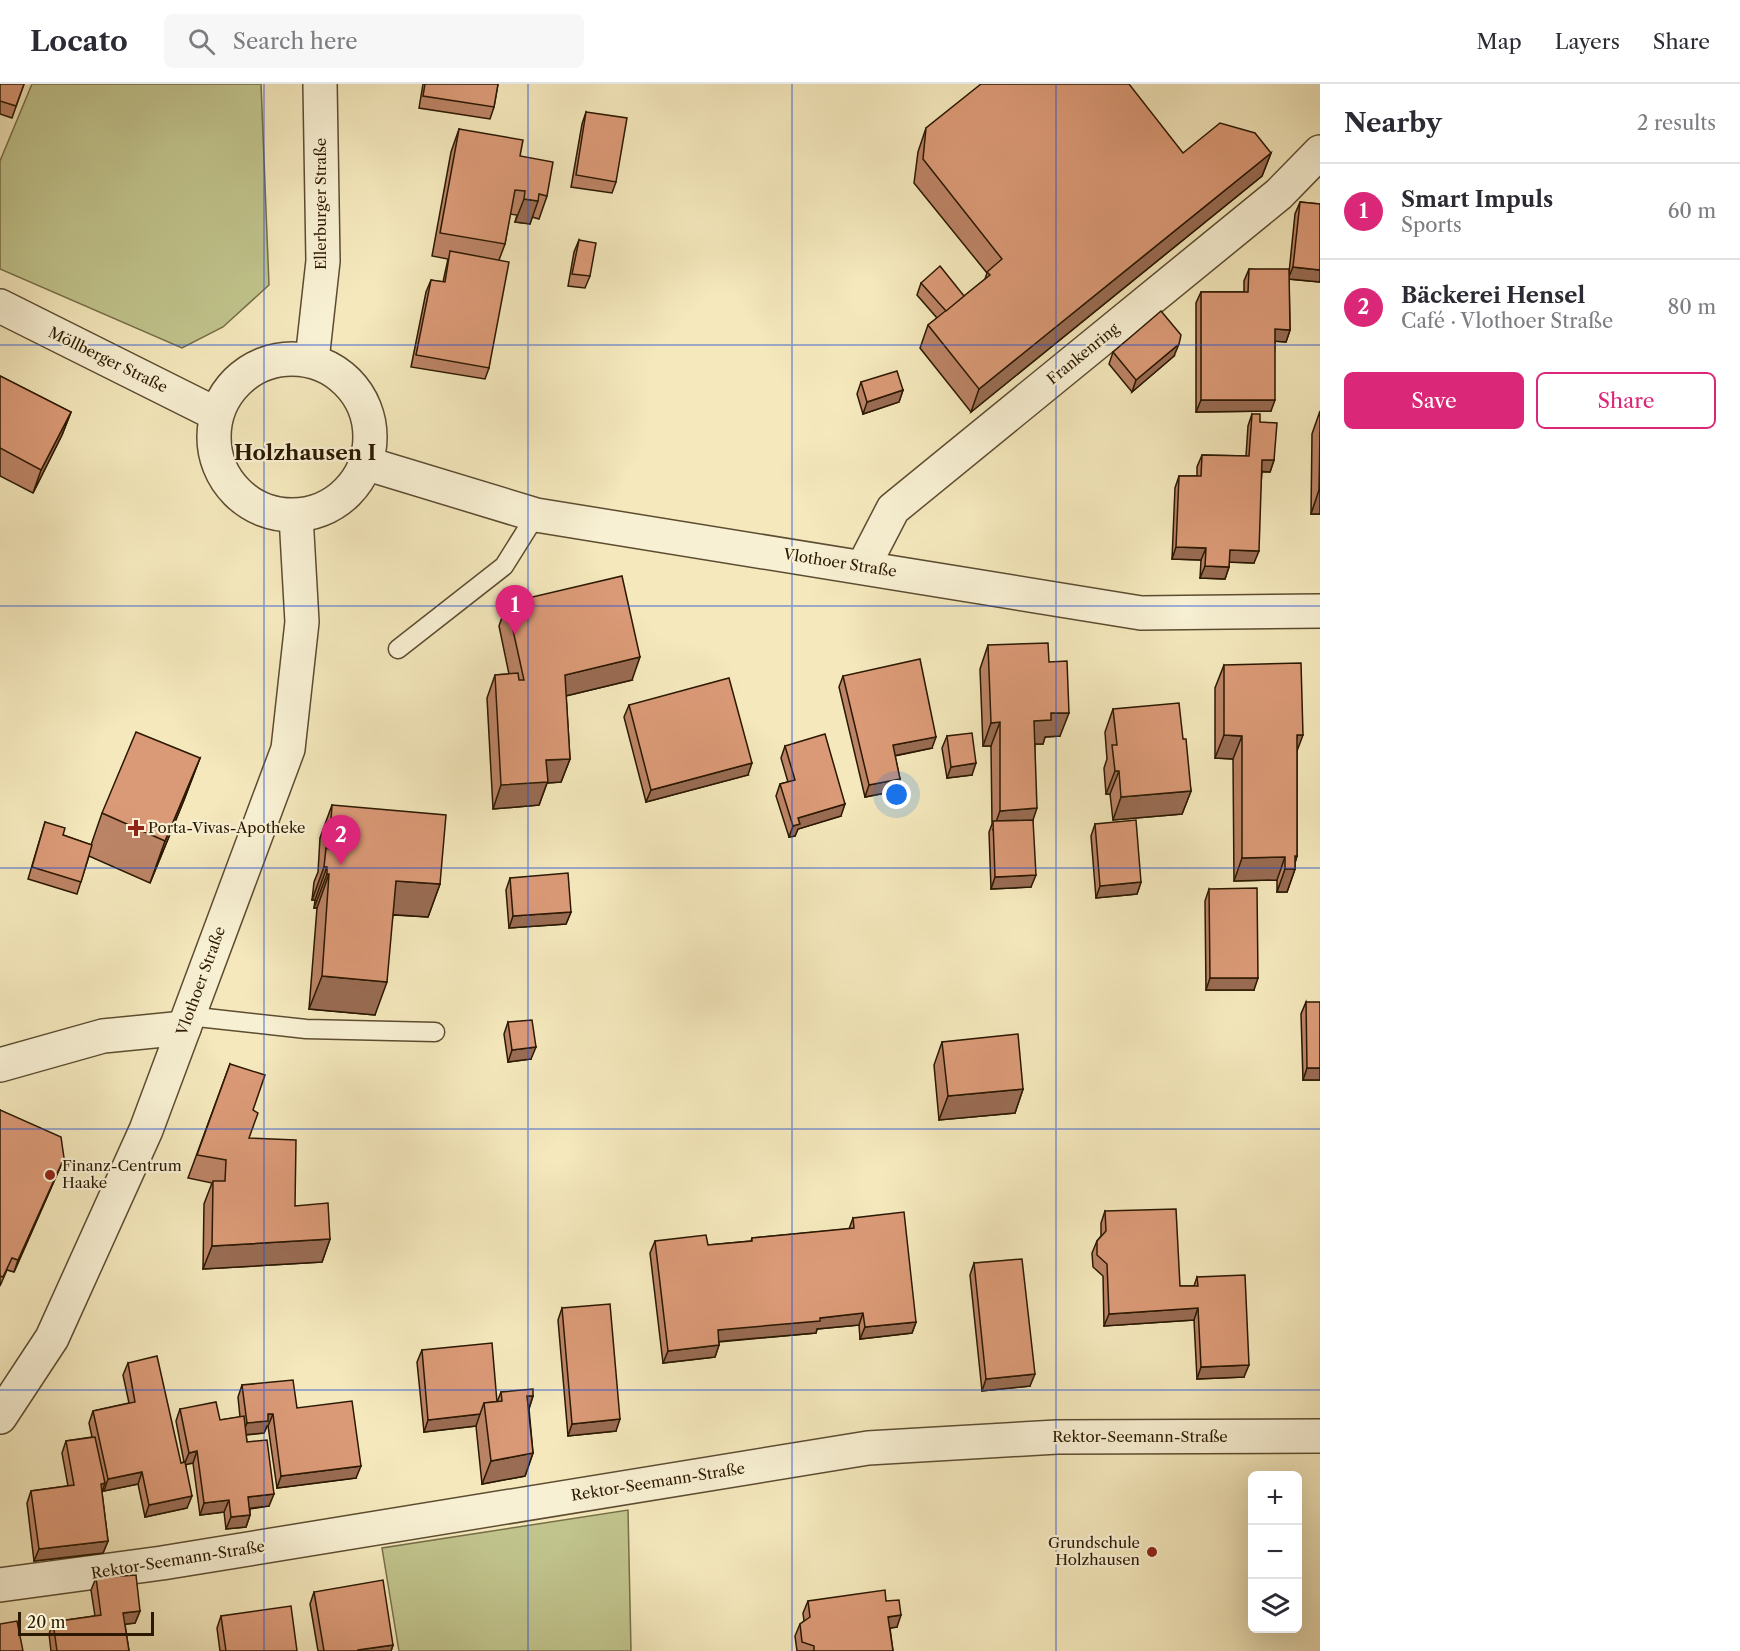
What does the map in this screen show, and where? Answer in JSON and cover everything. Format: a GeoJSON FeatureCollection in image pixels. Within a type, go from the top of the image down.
{"type":"FeatureCollection","features":[{"type":"Feature","properties":{"kind":"street","name":"Ellerburger Straße"},"geometry":{"type":"LineString","coordinates":[[312,360],[323,261],[320,84]]}},
{"type":"Feature","properties":{"kind":"street","name":"Frankenring"},"geometry":{"type":"LineString","coordinates":[[863,567],[893,509],[1279,194],[1320,155]]}},
{"type":"Feature","properties":{"kind":"street","name":"Möllberger Straße"},"geometry":{"type":"LineString","coordinates":[[0,306],[216,414]]}},
{"type":"Feature","properties":{"kind":"street"},"geometry":{"type":"LineString","coordinates":[[274,360],[312,360],[342,375],[368,412],[368,464],[348,494],[323,511],[296,516],[268,513],[230,486],[213,444],[216,414],[237,380],[274,360]]}},
{"type":"Feature","properties":{"kind":"street","name":"Vlothoer Straße"},"geometry":{"type":"LineString","coordinates":[[368,464],[536,515],[1141,614],[1320,611]]}},
{"type":"Feature","properties":{"kind":"street","name":"Vlothoer Straße"},"geometry":{"type":"LineString","coordinates":[[0,1416],[52,1338],[146,1130],[288,749],[302,622],[296,516]]}},
{"type":"Feature","properties":{"kind":"street"},"geometry":{"type":"LineString","coordinates":[[0,1065],[103,1036],[186,1022]]}},
{"type":"Feature","properties":{"kind":"street","name":"Rektor-Seemann-Straße"},"geometry":{"type":"LineString","coordinates":[[0,1584],[162,1563],[868,1448],[1057,1437],[1320,1436]]}},
{"type":"Feature","properties":{"kind":"lane"},"geometry":{"type":"LineString","coordinates":[[398,648],[504,566],[536,515]]}},
{"type":"Feature","properties":{"kind":"lane"},"geometry":{"type":"LineString","coordinates":[[186,1022],[306,1029],[435,1032]]}},
{"type":"Feature","properties":{"kind":"green space"},"geometry":{"type":"Polygon","coordinates":[[[32,84],[261,84],[269,285],[223,327],[182,348],[0,269],[0,161],[32,84]]]}},
{"type":"Feature","properties":{"kind":"green space"},"geometry":{"type":"Polygon","coordinates":[[[628,1510],[631,1651],[399,1651],[382,1548],[628,1510]]]}},
{"type":"Feature","properties":{"kind":"building"},"geometry":{"type":"Polygon","coordinates":[[[0,84],[24,84],[16,106],[0,101],[0,84]]]}},
{"type":"Feature","properties":{"kind":"building"},"geometry":{"type":"Polygon","coordinates":[[[425,84],[498,84],[494,107],[423,96],[425,84]]]}},
{"type":"Feature","properties":{"kind":"building"},"geometry":{"type":"Polygon","coordinates":[[[981,84],[1129,84],[1183,153],[1220,123],[1255,133],[1271,153],[979,389],[928,325],[990,275],[987,272],[1002,259],[923,159],[926,128],[981,84]]]}},
{"type":"Feature","properties":{"kind":"building"},"geometry":{"type":"Polygon","coordinates":[[[586,112],[627,118],[616,182],[576,175],[586,112]]]}},
{"type":"Feature","properties":{"kind":"building"},"geometry":{"type":"Polygon","coordinates":[[[459,129],[523,140],[520,156],[553,162],[547,196],[539,194],[538,201],[524,199],[525,191],[515,190],[505,244],[440,233],[459,129]]]}},
{"type":"Feature","properties":{"kind":"building"},"geometry":{"type":"Polygon","coordinates":[[[1300,202],[1320,204],[1320,270],[1293,267],[1300,202]]]}},
{"type":"Feature","properties":{"kind":"building"},"geometry":{"type":"Polygon","coordinates":[[[579,240],[596,243],[590,276],[572,274],[579,240]]]}},
{"type":"Feature","properties":{"kind":"building"},"geometry":{"type":"Polygon","coordinates":[[[450,251],[509,262],[489,368],[416,355],[431,280],[445,282],[450,251]]]}},
{"type":"Feature","properties":{"kind":"building"},"geometry":{"type":"Polygon","coordinates":[[[940,266],[964,296],[946,311],[921,283],[940,266]]]}},
{"type":"Feature","properties":{"kind":"building"},"geometry":{"type":"Polygon","coordinates":[[[1249,269],[1289,269],[1290,330],[1275,329],[1275,400],[1201,400],[1201,292],[1248,292],[1249,269]]]}},
{"type":"Feature","properties":{"kind":"building"},"geometry":{"type":"Polygon","coordinates":[[[1161,311],[1181,335],[1179,344],[1136,380],[1113,352],[1161,311]]]}},
{"type":"Feature","properties":{"kind":"building"},"geometry":{"type":"Polygon","coordinates":[[[897,371],[903,390],[867,402],[861,382],[897,371]]]}},
{"type":"Feature","properties":{"kind":"building"},"geometry":{"type":"Polygon","coordinates":[[[0,376],[71,412],[41,470],[0,448],[0,376]]]}},
{"type":"Feature","properties":{"kind":"building"},"geometry":{"type":"Polygon","coordinates":[[[1252,414],[1260,414],[1260,422],[1277,423],[1274,460],[1262,460],[1259,551],[1230,550],[1229,567],[1205,566],[1206,548],[1176,547],[1179,476],[1201,476],[1202,455],[1249,456],[1252,414]]]}},
{"type":"Feature","properties":{"kind":"building"},"geometry":{"type":"Polygon","coordinates":[[[1320,432],[1320,490],[1319,490],[1320,432]]]}},
{"type":"Feature","properties":{"kind":"building"},"geometry":{"type":"Polygon","coordinates":[[[622,576],[640,657],[565,675],[570,759],[546,760],[548,782],[501,785],[495,675],[518,673],[519,680],[524,680],[507,603],[622,576]]]}},
{"type":"Feature","properties":{"kind":"building"},"geometry":{"type":"Polygon","coordinates":[[[1048,643],[1049,662],[1067,661],[1069,713],[1051,713],[1051,720],[1034,721],[1037,808],[1000,811],[1000,722],[991,723],[988,645],[1048,643]]]}},
{"type":"Feature","properties":{"kind":"building"},"geometry":{"type":"Polygon","coordinates":[[[920,659],[936,737],[893,745],[900,779],[869,785],[843,676],[920,659]]]}},
{"type":"Feature","properties":{"kind":"building"},"geometry":{"type":"Polygon","coordinates":[[[1301,663],[1303,735],[1297,735],[1297,856],[1295,856],[1295,869],[1285,869],[1285,857],[1242,858],[1242,736],[1224,735],[1224,665],[1301,663]]]}},
{"type":"Feature","properties":{"kind":"building"},"geometry":{"type":"Polygon","coordinates":[[[729,678],[752,763],[651,790],[629,705],[729,678]]]}},
{"type":"Feature","properties":{"kind":"building"},"geometry":{"type":"Polygon","coordinates":[[[1179,703],[1183,739],[1186,739],[1191,791],[1121,797],[1119,771],[1115,771],[1112,745],[1117,745],[1113,709],[1179,703]]]}},
{"type":"Feature","properties":{"kind":"building"},"geometry":{"type":"Polygon","coordinates":[[[136,732],[200,758],[165,841],[102,813],[136,732]]]}},
{"type":"Feature","properties":{"kind":"building"},"geometry":{"type":"Polygon","coordinates":[[[972,733],[976,763],[951,767],[947,736],[972,733]]]}},
{"type":"Feature","properties":{"kind":"building"},"geometry":{"type":"Polygon","coordinates":[[[825,734],[845,804],[798,818],[800,824],[793,826],[780,784],[795,780],[785,746],[825,734]]]}},
{"type":"Feature","properties":{"kind":"building"},"geometry":{"type":"Polygon","coordinates":[[[332,805],[446,815],[440,884],[396,881],[387,982],[322,976],[329,874],[327,874],[327,867],[324,867],[326,848],[329,849],[332,805]]]}},
{"type":"Feature","properties":{"kind":"building"},"geometry":{"type":"Polygon","coordinates":[[[1033,820],[1036,875],[995,877],[993,821],[1033,820]]]}},
{"type":"Feature","properties":{"kind":"building"},"geometry":{"type":"Polygon","coordinates":[[[1136,820],[1141,882],[1100,886],[1095,824],[1136,820]]]}},
{"type":"Feature","properties":{"kind":"building"},"geometry":{"type":"Polygon","coordinates":[[[45,822],[65,828],[63,835],[92,845],[81,882],[32,867],[45,822]]]}},
{"type":"Feature","properties":{"kind":"building"},"geometry":{"type":"Polygon","coordinates":[[[568,873],[571,912],[513,916],[510,878],[568,873]]]}},
{"type":"Feature","properties":{"kind":"building"},"geometry":{"type":"Polygon","coordinates":[[[1257,888],[1258,978],[1210,978],[1209,889],[1257,888]]]}},
{"type":"Feature","properties":{"kind":"building"},"geometry":{"type":"Polygon","coordinates":[[[1306,1002],[1320,1002],[1320,1068],[1307,1068],[1306,1002]]]}},
{"type":"Feature","properties":{"kind":"building"},"geometry":{"type":"Polygon","coordinates":[[[532,1020],[536,1047],[512,1050],[508,1022],[532,1020]]]}},
{"type":"Feature","properties":{"kind":"building"},"geometry":{"type":"Polygon","coordinates":[[[1018,1034],[1023,1089],[948,1096],[942,1042],[1018,1034]]]}},
{"type":"Feature","properties":{"kind":"building"},"geometry":{"type":"Polygon","coordinates":[[[230,1064],[265,1075],[253,1110],[258,1113],[249,1138],[296,1140],[295,1206],[328,1203],[330,1239],[212,1246],[213,1181],[225,1181],[226,1160],[197,1155],[230,1064]]]}},
{"type":"Feature","properties":{"kind":"building"},"geometry":{"type":"Polygon","coordinates":[[[0,1110],[61,1137],[64,1158],[18,1260],[12,1258],[3,1277],[0,1276],[0,1110]]]}},
{"type":"Feature","properties":{"kind":"building"},"geometry":{"type":"Polygon","coordinates":[[[1176,1209],[1180,1286],[1198,1286],[1197,1277],[1245,1275],[1249,1365],[1201,1367],[1198,1308],[1109,1314],[1107,1264],[1097,1255],[1097,1241],[1106,1231],[1105,1211],[1176,1209]]]}},
{"type":"Feature","properties":{"kind":"building"},"geometry":{"type":"Polygon","coordinates":[[[904,1212],[916,1322],[865,1327],[863,1313],[820,1318],[820,1321],[718,1330],[719,1345],[668,1351],[655,1241],[706,1235],[708,1245],[752,1241],[752,1238],[854,1228],[853,1218],[904,1212]]]}},
{"type":"Feature","properties":{"kind":"building"},"geometry":{"type":"Polygon","coordinates":[[[1022,1259],[1035,1374],[986,1379],[974,1263],[1022,1259]]]}},
{"type":"Feature","properties":{"kind":"building"},"geometry":{"type":"Polygon","coordinates":[[[610,1304],[620,1419],[572,1424],[562,1308],[610,1304]]]}},
{"type":"Feature","properties":{"kind":"building"},"geometry":{"type":"Polygon","coordinates":[[[492,1343],[497,1402],[484,1403],[480,1414],[428,1420],[422,1350],[492,1343]]]}},
{"type":"Feature","properties":{"kind":"building"},"geometry":{"type":"Polygon","coordinates":[[[157,1356],[181,1463],[185,1462],[192,1496],[149,1505],[142,1472],[108,1479],[93,1411],[135,1402],[128,1363],[157,1356]]]}},
{"type":"Feature","properties":{"kind":"building"},"geometry":{"type":"Polygon","coordinates":[[[293,1380],[297,1408],[352,1401],[361,1466],[281,1476],[273,1414],[268,1414],[268,1421],[247,1423],[242,1385],[293,1380]]]}},
{"type":"Feature","properties":{"kind":"building"},"geometry":{"type":"Polygon","coordinates":[[[533,1389],[533,1396],[527,1396],[533,1453],[491,1461],[484,1403],[502,1401],[501,1392],[533,1389]]]}},
{"type":"Feature","properties":{"kind":"building"},"geometry":{"type":"Polygon","coordinates":[[[216,1402],[220,1420],[244,1416],[247,1442],[267,1440],[274,1494],[248,1497],[250,1515],[231,1517],[229,1500],[204,1503],[197,1451],[189,1453],[180,1409],[216,1402]]]}},
{"type":"Feature","properties":{"kind":"building"},"geometry":{"type":"Polygon","coordinates":[[[95,1437],[105,1483],[101,1484],[108,1541],[39,1549],[31,1491],[74,1485],[66,1441],[95,1437]]]}},
{"type":"Feature","properties":{"kind":"building"},"geometry":{"type":"Polygon","coordinates":[[[136,1575],[140,1611],[123,1613],[129,1651],[57,1651],[53,1622],[101,1615],[96,1578],[136,1575]]]}},
{"type":"Feature","properties":{"kind":"building"},"geometry":{"type":"Polygon","coordinates":[[[383,1580],[393,1645],[358,1651],[324,1651],[314,1592],[383,1580]]]}},
{"type":"Feature","properties":{"kind":"building"},"geometry":{"type":"Polygon","coordinates":[[[885,1590],[886,1601],[899,1600],[901,1615],[888,1617],[893,1651],[814,1651],[814,1646],[802,1642],[800,1624],[810,1617],[808,1601],[885,1590]]]}},
{"type":"Feature","properties":{"kind":"building"},"geometry":{"type":"Polygon","coordinates":[[[291,1606],[297,1651],[226,1651],[221,1616],[291,1606]]]}},
{"type":"Feature","properties":{"kind":"building"},"geometry":{"type":"Polygon","coordinates":[[[17,1621],[23,1651],[0,1651],[0,1624],[17,1621]]]}},
{"type":"Feature","properties":{"kind":"place","name":"Smart Impuls"},"geometry":{"type":"Point","coordinates":[515,635]}},
{"type":"Feature","properties":{"kind":"place","name":"Porta-Vivas-Apotheke"},"geometry":{"type":"Point","coordinates":[136,828]}},
{"type":"Feature","properties":{"kind":"place","name":"Bäckerei Hensel"},"geometry":{"type":"Point","coordinates":[341,865]}},
{"type":"Feature","properties":{"kind":"place","name":"Finanz-Centrum Haake"},"geometry":{"type":"Point","coordinates":[50,1175]}},
{"type":"Feature","properties":{"kind":"place","name":"Grundschule Holzhausen"},"geometry":{"type":"Point","coordinates":[1152,1552]}},
{"type":"Feature","properties":{"kind":"district","name":"Holzhausen I"},"geometry":{"type":"Point","coordinates":[305,453]}}]}
